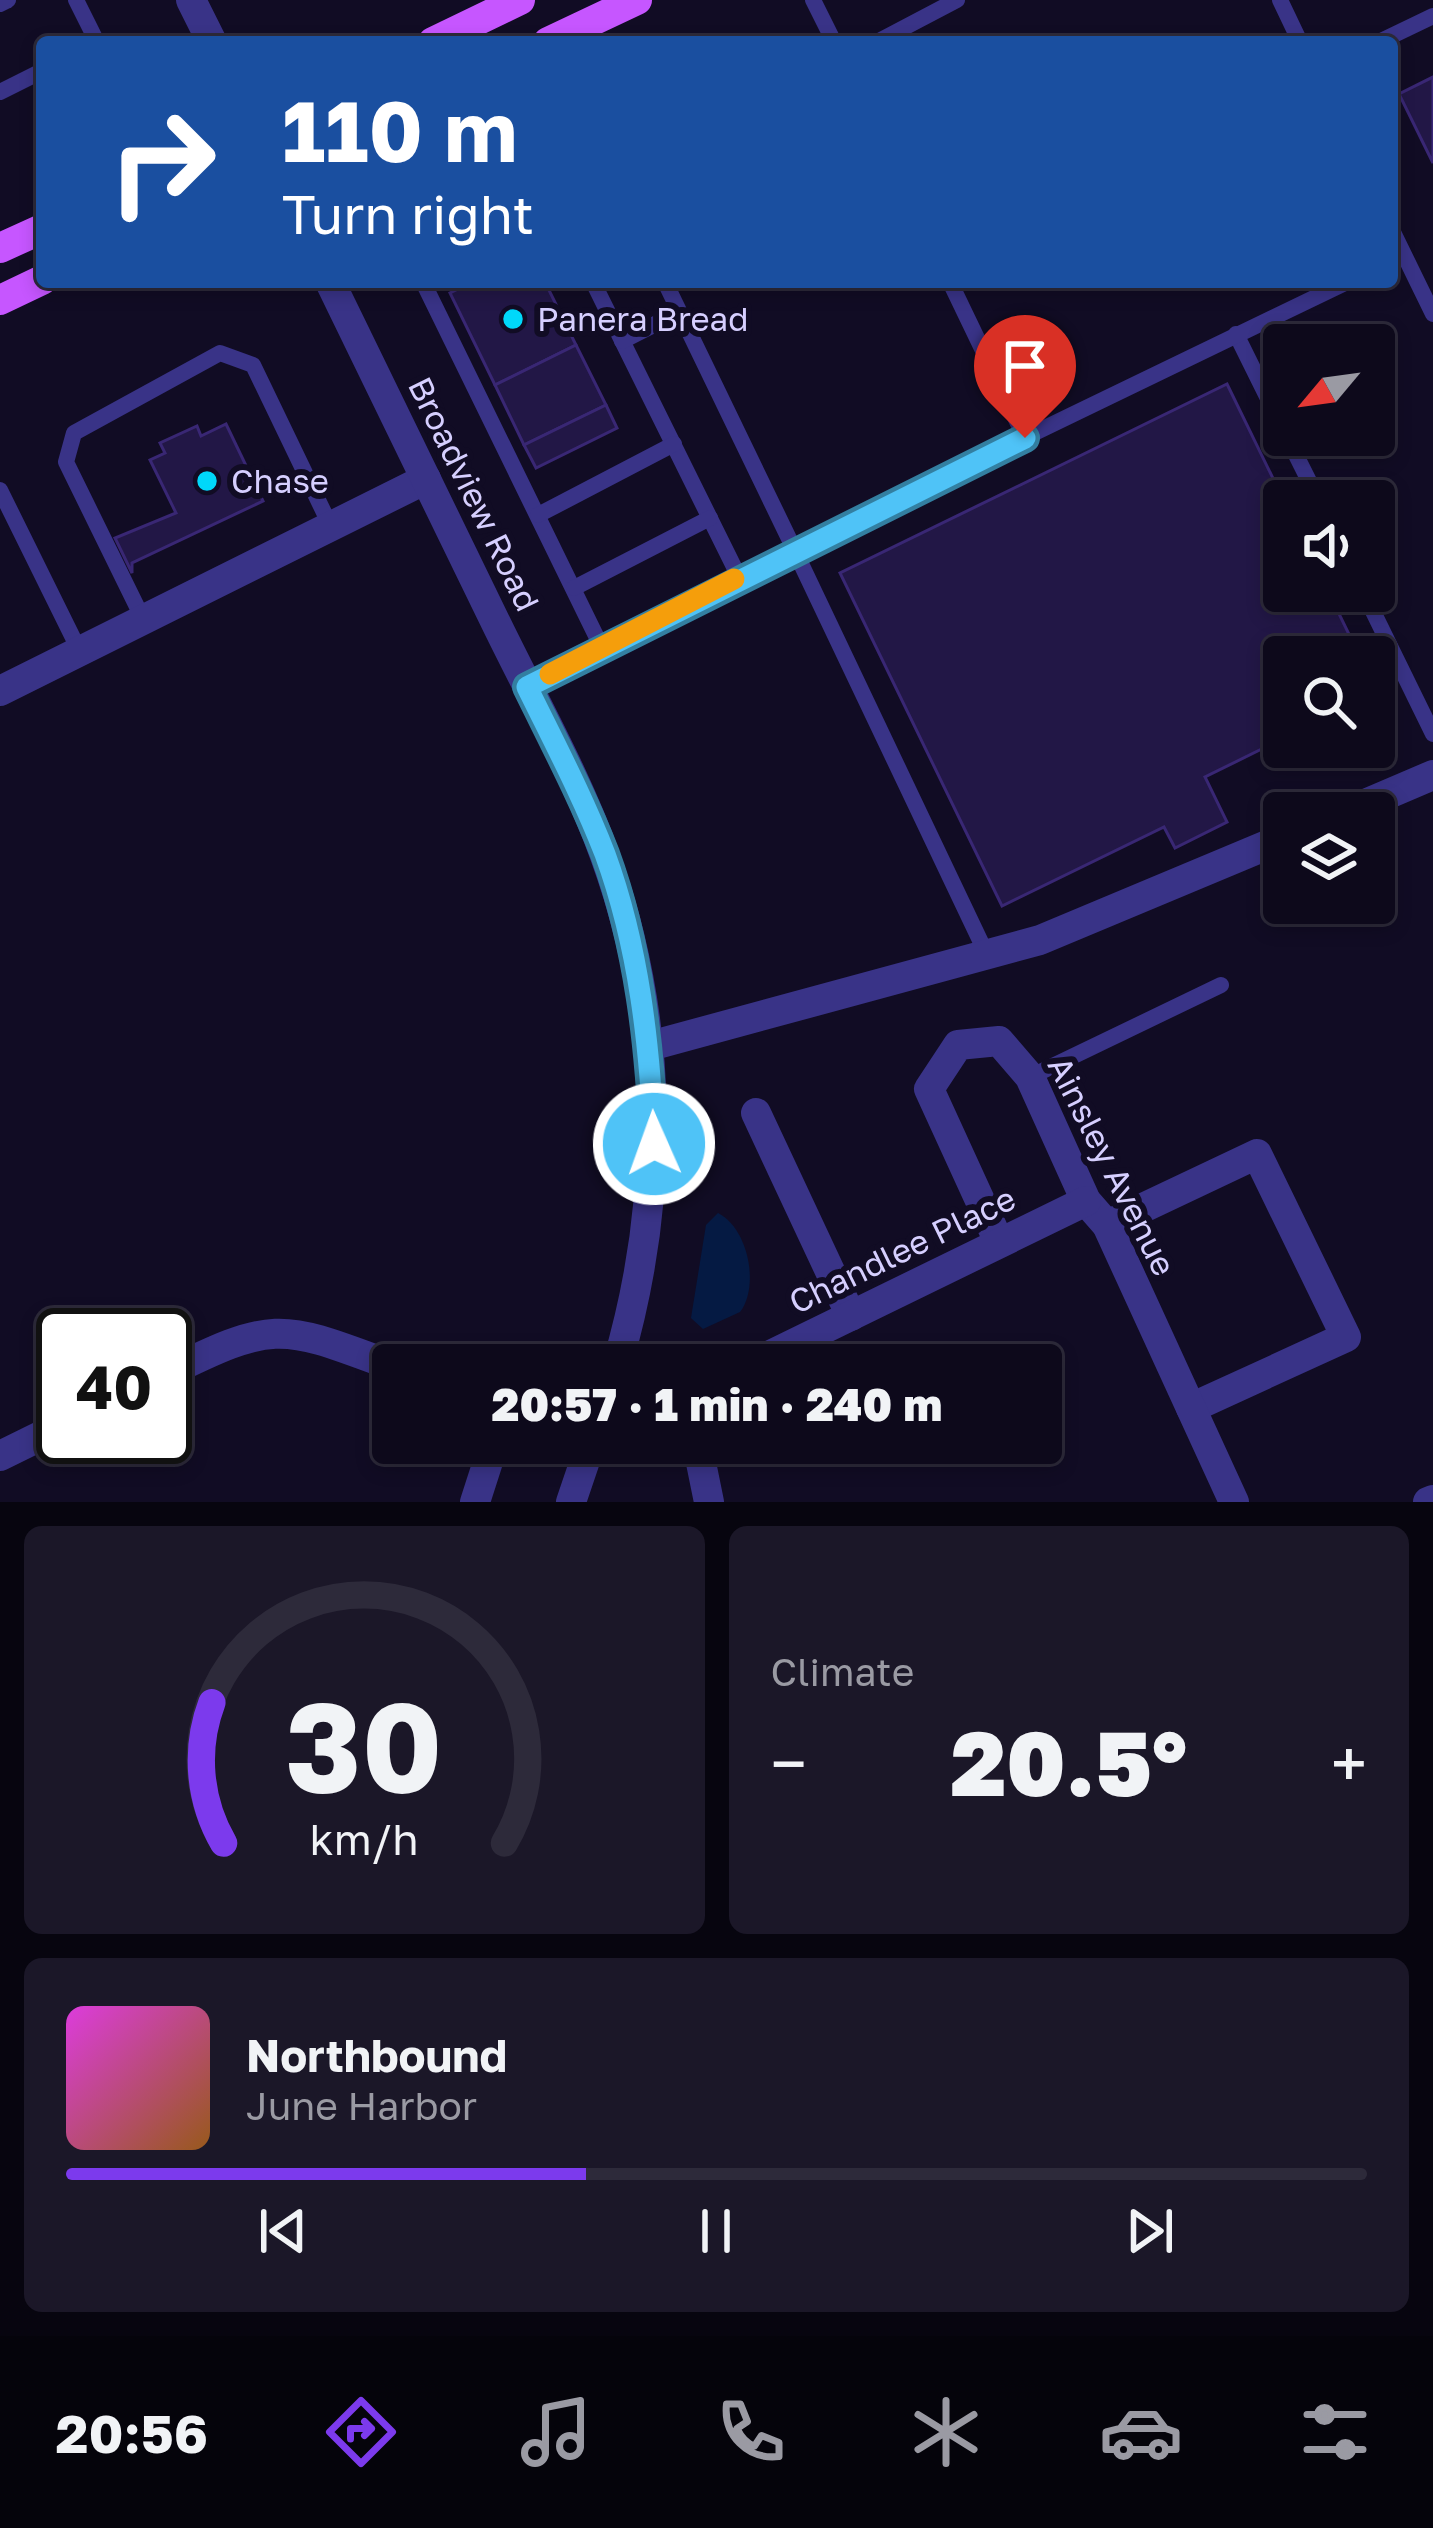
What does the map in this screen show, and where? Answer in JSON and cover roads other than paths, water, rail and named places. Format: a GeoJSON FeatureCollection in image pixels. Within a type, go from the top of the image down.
{"type":"FeatureCollection","features":[{"type":"Feature","properties":{"kind":"main road"},"geometry":{"type":"LineString","coordinates":[[442,36],[480,10],[520,0]]}},
{"type":"Feature","properties":{"kind":"main road"},"geometry":{"type":"LineString","coordinates":[[562,36],[637,0]]}},
{"type":"Feature","properties":{"kind":"main road"},"geometry":{"type":"LineString","coordinates":[[0,248],[36,232]]}},
{"type":"Feature","properties":{"kind":"main road"},"geometry":{"type":"LineString","coordinates":[[0,300],[36,283]]}},
{"type":"Feature","properties":{"kind":"street"},"geometry":{"type":"LineString","coordinates":[[191,0],[209,36]]}},
{"type":"Feature","properties":{"kind":"street","name":"Broadview Road"},"geometry":{"type":"LineString","coordinates":[[334,288],[605,856],[625,922],[650,1046],[654,1144],[646,1238],[622,1344]]}},
{"type":"Feature","properties":{"kind":"street"},"geometry":{"type":"LineString","coordinates":[[0,691],[426,479]]}},
{"type":"Feature","properties":{"kind":"street"},"geometry":{"type":"LineString","coordinates":[[1393,792],[1433,775]]}},
{"type":"Feature","properties":{"kind":"street"},"geometry":{"type":"LineString","coordinates":[[650,1046],[1040,940],[1263,847]]}},
{"type":"Feature","properties":{"kind":"street","name":"Ainsley Avenue"},"geometry":{"type":"LineString","coordinates":[[999,1242],[929,1089],[958,1045],[999,1042],[1030,1077],[1086,1201],[1107,1225],[1234,1502]]}},
{"type":"Feature","properties":{"kind":"street"},"geometry":{"type":"LineString","coordinates":[[756,1114],[851,1316]]}},
{"type":"Feature","properties":{"kind":"street"},"geometry":{"type":"LineString","coordinates":[[1107,1225],[1257,1154],[1346,1337],[1191,1408]]}},
{"type":"Feature","properties":{"kind":"street","name":"Chandlee Place"},"geometry":{"type":"LineString","coordinates":[[793,1344],[1086,1201]]}},
{"type":"Feature","properties":{"kind":"street"},"geometry":{"type":"LineString","coordinates":[[192,1363],[272,1330],[303,1333],[372,1358]]}},
{"type":"Feature","properties":{"kind":"street"},"geometry":{"type":"LineString","coordinates":[[0,1456],[36,1438]]}},
{"type":"Feature","properties":{"kind":"street"},"geometry":{"type":"LineString","coordinates":[[476,1502],[488,1464]]}},
{"type":"Feature","properties":{"kind":"street"},"geometry":{"type":"LineString","coordinates":[[571,1502],[584,1464]]}},
{"type":"Feature","properties":{"kind":"street"},"geometry":{"type":"LineString","coordinates":[[701,1464],[709,1502]]}},
{"type":"Feature","properties":{"kind":"lane"},"geometry":{"type":"LineString","coordinates":[[76,0],[94,36]]}},
{"type":"Feature","properties":{"kind":"lane"},"geometry":{"type":"LineString","coordinates":[[813,0],[831,36]]}},
{"type":"Feature","properties":{"kind":"lane"},"geometry":{"type":"LineString","coordinates":[[889,36],[958,0]]}},
{"type":"Feature","properties":{"kind":"lane"},"geometry":{"type":"LineString","coordinates":[[1280,0],[1297,36]]}},
{"type":"Feature","properties":{"kind":"lane"},"geometry":{"type":"LineString","coordinates":[[1391,36],[1433,16]]}},
{"type":"Feature","properties":{"kind":"lane"},"geometry":{"type":"LineString","coordinates":[[0,92],[36,74]]}},
{"type":"Feature","properties":{"kind":"lane"},"geometry":{"type":"LineString","coordinates":[[1398,258],[1433,314]]}},
{"type":"Feature","properties":{"kind":"lane"},"geometry":{"type":"LineString","coordinates":[[426,288],[602,646]]}},
{"type":"Feature","properties":{"kind":"lane"},"geometry":{"type":"LineString","coordinates":[[596,288],[739,577]]}},
{"type":"Feature","properties":{"kind":"lane"},"geometry":{"type":"LineString","coordinates":[[668,288],[987,955]]}},
{"type":"Feature","properties":{"kind":"lane"},"geometry":{"type":"LineString","coordinates":[[953,288],[1025,438]]}},
{"type":"Feature","properties":{"kind":"lane"},"geometry":{"type":"LineString","coordinates":[[527,687],[794,549],[1334,288]]}},
{"type":"Feature","properties":{"kind":"lane"},"geometry":{"type":"LineString","coordinates":[[622,341],[680,311]]}},
{"type":"Feature","properties":{"kind":"lane"},"geometry":{"type":"LineString","coordinates":[[1237,334],[1263,388]]}},
{"type":"Feature","properties":{"kind":"lane"},"geometry":{"type":"LineString","coordinates":[[144,620],[66,462],[74,433],[220,352],[254,364],[331,527]]}},
{"type":"Feature","properties":{"kind":"lane"},"geometry":{"type":"LineString","coordinates":[[538,515],[674,444]]}},
{"type":"Feature","properties":{"kind":"lane"},"geometry":{"type":"LineString","coordinates":[[0,490],[80,652]]}},
{"type":"Feature","properties":{"kind":"lane"},"geometry":{"type":"LineString","coordinates":[[574,588],[710,518]]}},
{"type":"Feature","properties":{"kind":"lane"},"geometry":{"type":"LineString","coordinates":[[1373,612],[1433,734]]}},
{"type":"Feature","properties":{"kind":"lane"},"geometry":{"type":"LineString","coordinates":[[1030,1077],[1221,985]]}},
{"type":"Feature","properties":{"kind":"water"},"geometry":{"type":"Polygon","coordinates":[[[718,1213],[743,1244],[749,1288],[740,1312],[703,1329],[691,1318],[706,1225],[718,1213]]]}},
{"type":"Feature","properties":{"kind":"place","name":"Panera Bread"},"geometry":{"type":"Point","coordinates":[513,319]}},
{"type":"Feature","properties":{"kind":"place","name":"Chase"},"geometry":{"type":"Point","coordinates":[207,481]}}]}
